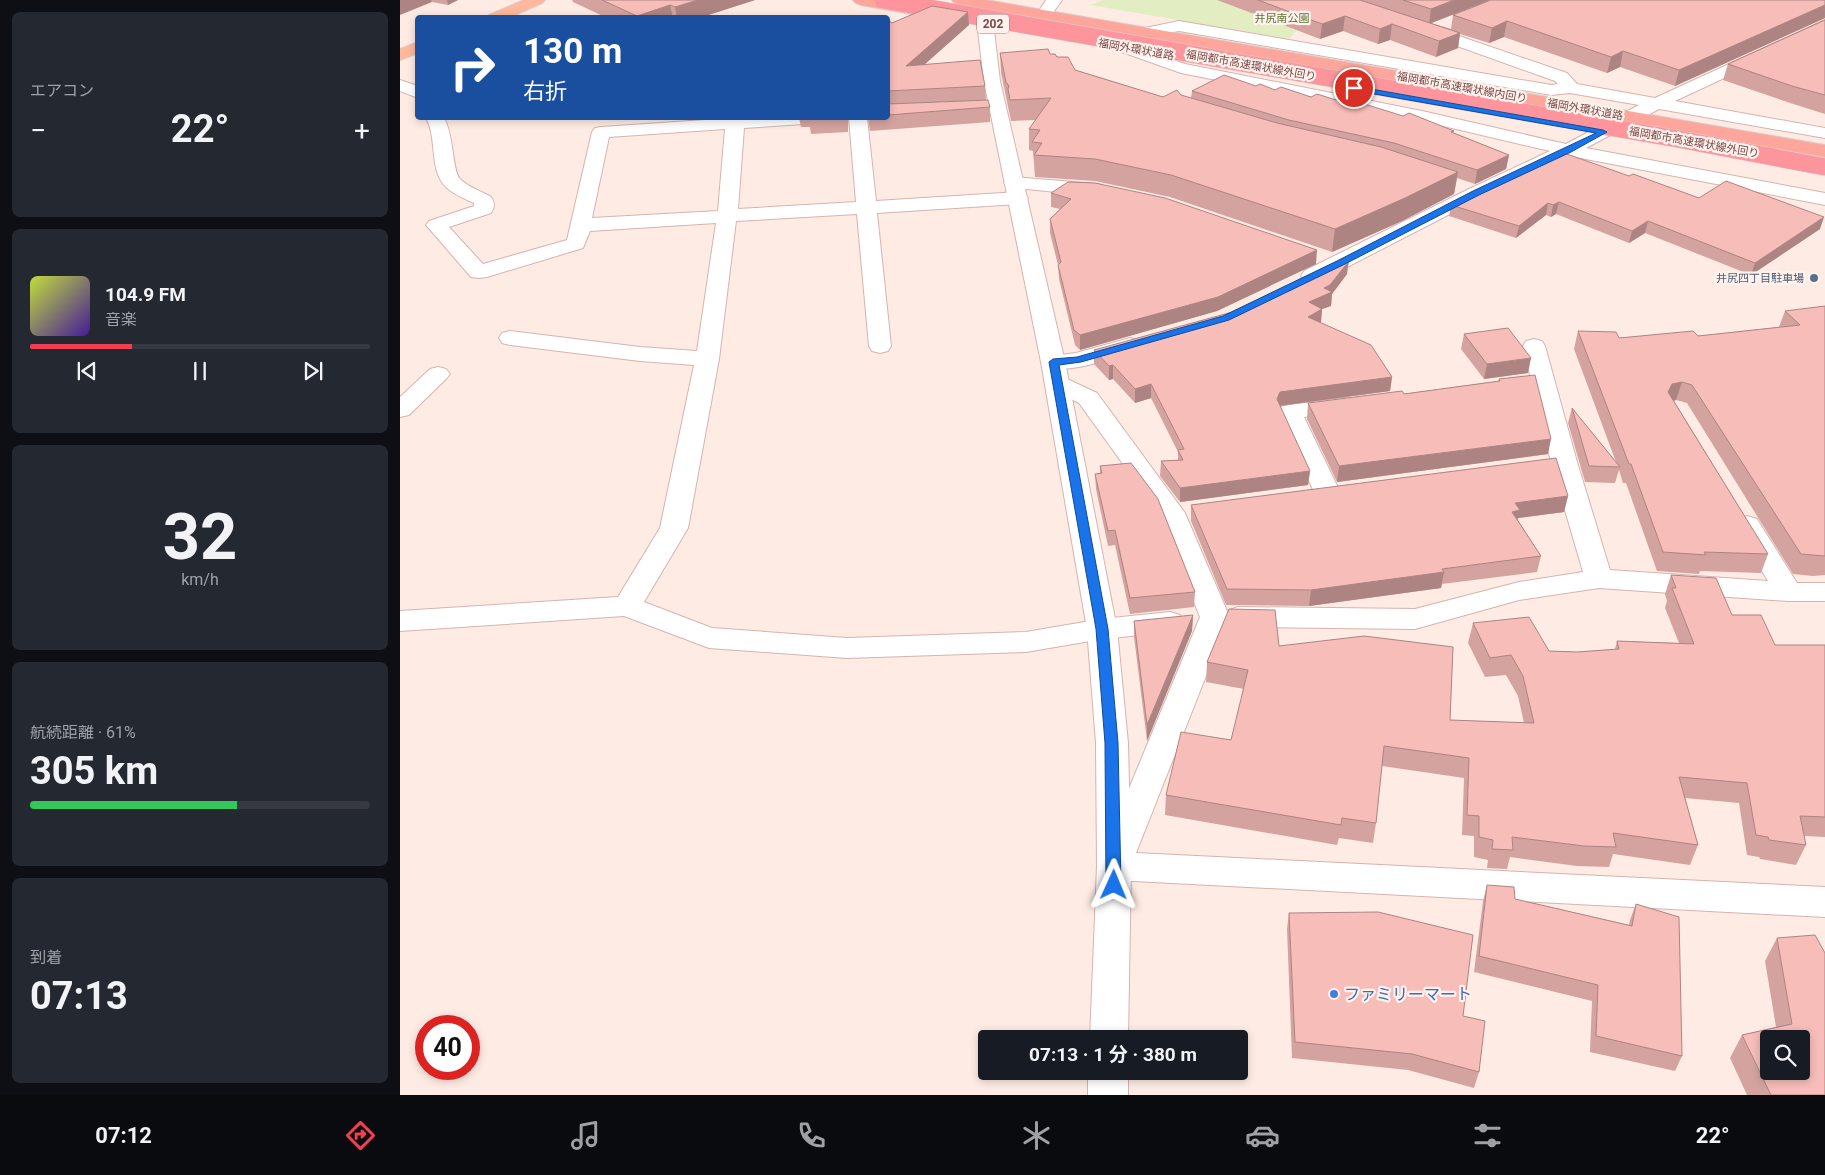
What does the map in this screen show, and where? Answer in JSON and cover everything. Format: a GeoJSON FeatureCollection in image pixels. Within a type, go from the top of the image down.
{"type":"FeatureCollection","features":[{"type":"Feature","properties":{"kind":"highway","name":"福岡外環状道路"},"geometry":{"type":"LineString","coordinates":[[861,0],[1825,170]]}},
{"type":"Feature","properties":{"kind":"highway","name":"福岡都市高速環状線外回り"},"geometry":{"type":"LineString","coordinates":[[883,0],[1678,139],[1825,167]]}},
{"type":"Feature","properties":{"kind":"highway","name":"福岡外環状道路"},"geometry":{"type":"LineString","coordinates":[[961,0],[1825,150]]}},
{"type":"Feature","properties":{"kind":"highway","name":"福岡都市高速環状線内回り"},"geometry":{"type":"LineString","coordinates":[[961,0],[1825,150]]}},
{"type":"Feature","properties":{"kind":"main road"},"geometry":{"type":"LineString","coordinates":[[487,15],[506,0]]}},
{"type":"Feature","properties":{"kind":"main road"},"geometry":{"type":"LineString","coordinates":[[487,15],[537,0]]}},
{"type":"Feature","properties":{"kind":"main road"},"geometry":{"type":"LineString","coordinates":[[400,55],[415,48]]}},
{"type":"Feature","properties":{"kind":"street"},"geometry":{"type":"LineString","coordinates":[[961,0],[985,22],[992,82],[990,107],[1016,190],[1032,272],[1055,372],[1102,629],[1112,743],[1114,866],[1109,1030]]}},
{"type":"Feature","properties":{"kind":"street"},"geometry":{"type":"LineString","coordinates":[[1045,14],[1054,0]]}},
{"type":"Feature","properties":{"kind":"street"},"geometry":{"type":"LineString","coordinates":[[1430,31],[1447,24]]}},
{"type":"Feature","properties":{"kind":"street"},"geometry":{"type":"LineString","coordinates":[[1412,25],[1561,77],[1571,88]]}},
{"type":"Feature","properties":{"kind":"street"},"geometry":{"type":"LineString","coordinates":[[1296,284],[1657,104],[1825,25]]}},
{"type":"Feature","properties":{"kind":"street"},"geometry":{"type":"LineString","coordinates":[[1146,32],[1179,26],[1551,90],[1571,88],[1825,133]]}},
{"type":"Feature","properties":{"kind":"street"},"geometry":{"type":"LineString","coordinates":[[1125,48],[1181,68],[1422,116],[1568,150],[1825,199]]}},
{"type":"Feature","properties":{"kind":"street"},"geometry":{"type":"LineString","coordinates":[[400,85],[415,92]]}},
{"type":"Feature","properties":{"kind":"street"},"geometry":{"type":"LineString","coordinates":[[437,120],[442,126],[447,174],[451,182],[484,201],[484,210],[436,225],[480,272],[576,244],[601,132],[785,120]]}},
{"type":"Feature","properties":{"kind":"street"},"geometry":{"type":"LineString","coordinates":[[858,120],[880,346]]}},
{"type":"Feature","properties":{"kind":"street"},"geometry":{"type":"LineString","coordinates":[[626,606],[674,528],[707,359],[727,216],[735,123]]}},
{"type":"Feature","properties":{"kind":"street"},"geometry":{"type":"LineString","coordinates":[[1449,184],[1476,193]]}},
{"type":"Feature","properties":{"kind":"street"},"geometry":{"type":"LineString","coordinates":[[581,225],[867,207],[1016,190],[1095,189],[1113,193]]}},
{"type":"Feature","properties":{"kind":"street"},"geometry":{"type":"LineString","coordinates":[[1314,254],[1340,263]]}},
{"type":"Feature","properties":{"kind":"street"},"geometry":{"type":"LineString","coordinates":[[510,338],[707,359]]}},
{"type":"Feature","properties":{"kind":"street"},"geometry":{"type":"LineString","coordinates":[[1055,372],[1077,360],[1152,339]]}},
{"type":"Feature","properties":{"kind":"street"},"geometry":{"type":"LineString","coordinates":[[1534,346],[1534,381],[1554,463],[1599,580]]}},
{"type":"Feature","properties":{"kind":"street"},"geometry":{"type":"LineString","coordinates":[[1055,372],[1088,398],[1172,513],[1215,617],[1114,866]]}},
{"type":"Feature","properties":{"kind":"street"},"geometry":{"type":"LineString","coordinates":[[400,410],[438,374]]}},
{"type":"Feature","properties":{"kind":"street"},"geometry":{"type":"LineString","coordinates":[[1298,497],[1337,492],[1289,412],[1367,402]]}},
{"type":"Feature","properties":{"kind":"street"},"geometry":{"type":"LineString","coordinates":[[1737,509],[1789,592]]}},
{"type":"Feature","properties":{"kind":"street"},"geometry":{"type":"LineString","coordinates":[[1172,513],[1201,510]]}},
{"type":"Feature","properties":{"kind":"street"},"geometry":{"type":"LineString","coordinates":[[400,620],[626,606],[709,638],[847,648],[1026,642],[1102,629],[1215,617],[1415,619],[1519,591],[1599,580],[1789,592],[1825,592]]}},
{"type":"Feature","properties":{"kind":"street"},"geometry":{"type":"LineString","coordinates":[[1114,866],[1825,902]]}},
{"type":"Feature","properties":{"kind":"street"},"geometry":{"type":"LineString","coordinates":[[1108,1080],[1108,1095]]}},
{"type":"Feature","properties":{"kind":"green space","name":"井尻南公園"},"geometry":{"type":"Polygon","coordinates":[[[1103,0],[1322,0],[1323,2],[1289,39],[1090,5],[1103,0]]]}},
{"type":"Feature","properties":{"kind":"building"},"geometry":{"type":"Polygon","coordinates":[[[602,0],[698,0],[675,7],[670,5],[635,15],[602,0]]]}},
{"type":"Feature","properties":{"kind":"building"},"geometry":{"type":"Polygon","coordinates":[[[1258,0],[1360,0],[1460,33],[1439,41],[1392,24],[1380,29],[1345,16],[1322,24],[1258,0]]]}},
{"type":"Feature","properties":{"kind":"building"},"geometry":{"type":"Polygon","coordinates":[[[1403,0],[1454,0],[1431,9],[1403,0]]]}},
{"type":"Feature","properties":{"kind":"building"},"geometry":{"type":"Polygon","coordinates":[[[1491,0],[1825,0],[1825,5],[1679,70],[1623,51],[1611,57],[1507,21],[1492,28],[1453,15],[1491,0]]]}},
{"type":"Feature","properties":{"kind":"building"},"geometry":{"type":"Polygon","coordinates":[[[932,6],[968,12],[906,66],[980,60],[985,86],[890,91],[890,22],[892,23],[932,6]]]}},
{"type":"Feature","properties":{"kind":"building"},"geometry":{"type":"Polygon","coordinates":[[[1825,20],[1825,95],[1728,64],[1825,20]]]}},
{"type":"Feature","properties":{"kind":"building"},"geometry":{"type":"Polygon","coordinates":[[[1048,49],[1050,54],[1055,54],[1057,57],[1068,57],[1075,70],[1163,97],[1177,90],[1181,95],[1277,123],[1381,147],[1458,172],[1335,229],[1171,175],[1095,159],[1034,155],[1042,143],[1032,142],[1040,130],[1029,129],[1051,98],[1010,100],[1009,86],[1006,82],[1000,53],[1048,49]]]}},
{"type":"Feature","properties":{"kind":"building"},"geometry":{"type":"Polygon","coordinates":[[[1224,75],[1256,86],[1260,84],[1275,90],[1281,87],[1311,97],[1317,94],[1336,100],[1342,97],[1403,116],[1409,113],[1509,155],[1477,170],[1394,143],[1289,120],[1192,91],[1224,75]]]}},
{"type":"Feature","properties":{"kind":"building"},"geometry":{"type":"Polygon","coordinates":[[[988,100],[990,107],[890,115],[890,104],[988,100]]]}},
{"type":"Feature","properties":{"kind":"building"},"geometry":{"type":"Polygon","coordinates":[[[1564,153],[1629,176],[1633,174],[1699,198],[1726,181],[1824,217],[1755,263],[1648,221],[1632,231],[1559,202],[1553,205],[1548,203],[1519,226],[1451,205],[1530,166],[1535,168],[1564,153]]]}},
{"type":"Feature","properties":{"kind":"building"},"geometry":{"type":"Polygon","coordinates":[[[1068,182],[1095,183],[1165,198],[1317,250],[1218,297],[1080,335],[1074,330],[1058,265],[1061,262],[1050,219],[1071,199],[1051,193],[1068,182]]]}},
{"type":"Feature","properties":{"kind":"building"},"geometry":{"type":"Polygon","coordinates":[[[1344,258],[1349,261],[1330,285],[1324,288],[1332,292],[1309,302],[1322,309],[1308,317],[1371,345],[1392,377],[1280,392],[1277,399],[1310,471],[1180,488],[1161,461],[1183,460],[1178,450],[1184,449],[1151,384],[1135,389],[1113,365],[1109,366],[1094,350],[1236,311],[1344,258]]]}},
{"type":"Feature","properties":{"kind":"building"},"geometry":{"type":"Polygon","coordinates":[[[1825,306],[1825,556],[1801,554],[1692,385],[1682,382],[1672,384],[1668,392],[1768,554],[1704,552],[1706,555],[1663,552],[1631,464],[1629,464],[1578,331],[1616,332],[1619,338],[1693,331],[1698,336],[1800,325],[1785,311],[1825,306]]]}},
{"type":"Feature","properties":{"kind":"building"},"geometry":{"type":"Polygon","coordinates":[[[1508,328],[1531,358],[1487,364],[1464,334],[1508,328]]]}},
{"type":"Feature","properties":{"kind":"building"},"geometry":{"type":"Polygon","coordinates":[[[1535,375],[1551,439],[1339,466],[1308,403],[1402,391],[1404,394],[1535,375]]]}},
{"type":"Feature","properties":{"kind":"building"},"geometry":{"type":"Polygon","coordinates":[[[1572,408],[1620,467],[1589,466],[1572,408]]]}},
{"type":"Feature","properties":{"kind":"building"},"geometry":{"type":"Polygon","coordinates":[[[1556,458],[1568,496],[1515,503],[1520,510],[1512,512],[1541,556],[1442,569],[1444,572],[1311,590],[1227,589],[1191,505],[1556,458]]]}},
{"type":"Feature","properties":{"kind":"building"},"geometry":{"type":"Polygon","coordinates":[[[1131,463],[1158,499],[1195,592],[1130,598],[1115,530],[1108,531],[1095,474],[1102,473],[1100,466],[1131,463]]]}},
{"type":"Feature","properties":{"kind":"building"},"geometry":{"type":"Polygon","coordinates":[[[1671,575],[1716,578],[1732,615],[1761,615],[1775,645],[1825,645],[1825,817],[1800,816],[1806,845],[1769,840],[1768,837],[1756,835],[1747,783],[1679,777],[1698,845],[1613,833],[1616,847],[1584,846],[1512,837],[1513,850],[1492,849],[1493,840],[1479,837],[1479,816],[1467,815],[1469,758],[1384,746],[1376,823],[1342,818],[1341,825],[1166,795],[1181,732],[1231,740],[1248,670],[1207,662],[1229,609],[1275,610],[1279,646],[1364,636],[1453,647],[1450,720],[1534,723],[1523,676],[1511,655],[1490,658],[1473,623],[1529,617],[1549,651],[1577,652],[1619,649],[1617,641],[1694,644],[1672,588],[1676,588],[1671,575]]]}},
{"type":"Feature","properties":{"kind":"building"},"geometry":{"type":"Polygon","coordinates":[[[1193,615],[1147,725],[1134,621],[1193,615]]]}},
{"type":"Feature","properties":{"kind":"building"},"geometry":{"type":"Polygon","coordinates":[[[1487,885],[1514,887],[1515,899],[1632,926],[1636,904],[1679,917],[1682,1056],[1596,1036],[1598,985],[1479,956],[1487,885]]]}},
{"type":"Feature","properties":{"kind":"building"},"geometry":{"type":"Polygon","coordinates":[[[1378,912],[1473,935],[1463,1016],[1485,1021],[1479,1072],[1412,1054],[1295,1042],[1289,913],[1378,912]]]}},
{"type":"Feature","properties":{"kind":"building"},"geometry":{"type":"Polygon","coordinates":[[[1815,935],[1825,953],[1825,1095],[1771,1095],[1764,1080],[1810,1080],[1810,1030],[1765,1030],[1792,1024],[1777,938],[1815,935]]]}},
{"type":"Feature","properties":{"kind":"building"},"geometry":{"type":"Polygon","coordinates":[[[1760,1031],[1760,1072],[1742,1035],[1760,1031]]]}},
{"type":"Feature","properties":{"kind":"place","name":"井尻四丁目駐車場"},"geometry":{"type":"Point","coordinates":[1814,278]}},
{"type":"Feature","properties":{"kind":"place","name":"ファミリーマート"},"geometry":{"type":"Point","coordinates":[1334,994]}},
{"type":"Feature","properties":{"kind":"route"},"geometry":{"type":"LineString","coordinates":[[1114,885],[1112,743],[1102,629],[1053,362],[1077,360],[1226,318],[1603,132],[1354,88]]}}]}
